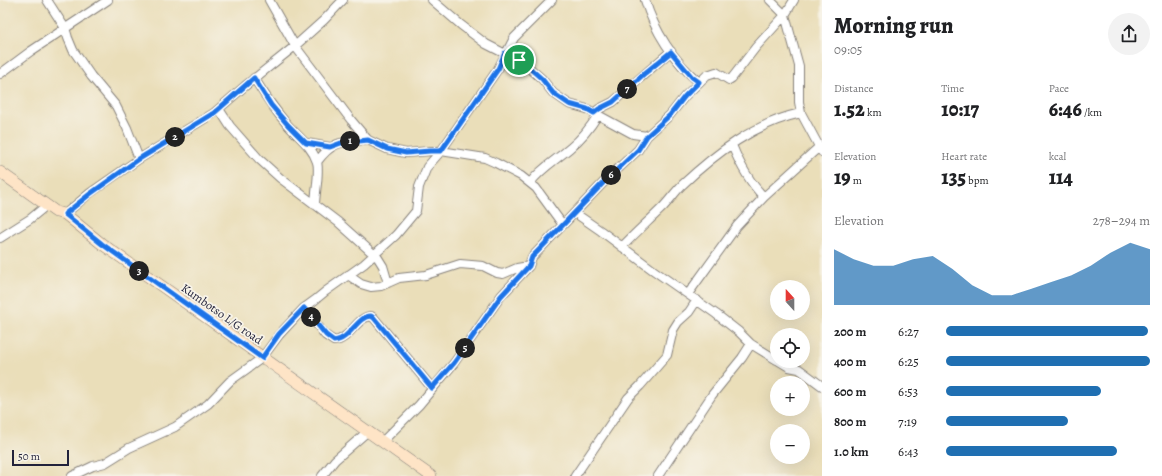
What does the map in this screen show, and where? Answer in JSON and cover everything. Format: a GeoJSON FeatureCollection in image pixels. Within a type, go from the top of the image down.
{"type":"FeatureCollection","features":[{"type":"Feature","properties":{"kind":"main road","name":"Kumbotso L/G road"},"geometry":{"type":"LineString","coordinates":[[0,172],[56,212],[65,214],[102,244],[430,476]]}},
{"type":"Feature","properties":{"kind":"street"},"geometry":{"type":"LineString","coordinates":[[47,0],[65,28],[73,50],[119,112],[139,159]]}},
{"type":"Feature","properties":{"kind":"street"},"geometry":{"type":"LineString","coordinates":[[0,74],[18,60],[108,0]]}},
{"type":"Feature","properties":{"kind":"street"},"geometry":{"type":"LineString","coordinates":[[269,0],[295,46],[368,140],[387,149],[406,153],[441,151],[485,158],[521,176],[536,188],[563,225]]}},
{"type":"Feature","properties":{"kind":"street"},"geometry":{"type":"LineString","coordinates":[[65,214],[139,159],[219,109],[254,78],[295,46],[324,20],[343,0]]}},
{"type":"Feature","properties":{"kind":"street"},"geometry":{"type":"LineString","coordinates":[[432,0],[486,44],[525,64],[542,79],[553,93],[569,104],[587,109],[633,134],[647,136]]}},
{"type":"Feature","properties":{"kind":"street"},"geometry":{"type":"LineString","coordinates":[[72,476],[93,466],[105,463],[129,448],[175,427],[194,415],[208,404],[230,381],[262,358],[279,334],[304,308],[364,264],[396,235],[416,211],[419,187],[427,167],[441,151],[498,69],[514,38],[552,0]]}},
{"type":"Feature","properties":{"kind":"street"},"geometry":{"type":"LineString","coordinates":[[645,0],[649,12],[671,52],[692,77],[699,82]]}},
{"type":"Feature","properties":{"kind":"street"},"geometry":{"type":"LineString","coordinates":[[688,294],[737,226],[764,197],[821,150],[801,113],[798,102],[799,66],[785,15],[770,0]]}},
{"type":"Feature","properties":{"kind":"street"},"geometry":{"type":"LineString","coordinates":[[382,442],[419,405],[454,363],[501,296],[529,266],[532,257],[583,203],[638,150],[647,136],[670,115],[685,96],[699,82],[707,75],[716,72],[729,80],[732,78],[756,47],[785,15],[794,0]]}},
{"type":"Feature","properties":{"kind":"street"},"geometry":{"type":"LineString","coordinates":[[530,183],[544,168],[581,138],[599,109],[613,102],[671,52]]}},
{"type":"Feature","properties":{"kind":"street"},"geometry":{"type":"LineString","coordinates":[[254,78],[271,105],[306,143],[317,162],[315,205]]}},
{"type":"Feature","properties":{"kind":"street"},"geometry":{"type":"LineString","coordinates":[[219,109],[230,126],[259,158],[280,178],[338,222],[381,261],[388,283]]}},
{"type":"Feature","properties":{"kind":"street"},"geometry":{"type":"LineString","coordinates":[[622,247],[700,169],[749,132],[801,113]]}},
{"type":"Feature","properties":{"kind":"street"},"geometry":{"type":"LineString","coordinates":[[317,162],[330,147],[341,143],[368,140]]}},
{"type":"Feature","properties":{"kind":"street"},"geometry":{"type":"LineString","coordinates":[[306,143],[330,147]]}},
{"type":"Feature","properties":{"kind":"street"},"geometry":{"type":"LineString","coordinates":[[732,145],[749,180],[764,197]]}},
{"type":"Feature","properties":{"kind":"street"},"geometry":{"type":"LineString","coordinates":[[420,152],[426,159],[427,167]]}},
{"type":"Feature","properties":{"kind":"street"},"geometry":{"type":"LineString","coordinates":[[0,238],[47,206]]}},
{"type":"Feature","properties":{"kind":"street"},"geometry":{"type":"LineString","coordinates":[[575,213],[697,300],[739,332],[751,344],[770,355]]}},
{"type":"Feature","properties":{"kind":"street"},"geometry":{"type":"LineString","coordinates":[[348,275],[361,284],[371,287],[381,286],[399,278],[426,275],[460,264],[483,266],[503,274],[517,268],[529,266]]}},
{"type":"Feature","properties":{"kind":"street"},"geometry":{"type":"LineString","coordinates":[[575,476],[628,398],[667,355],[673,330],[678,322],[689,312],[697,300]]}},
{"type":"Feature","properties":{"kind":"street"},"geometry":{"type":"LineString","coordinates":[[304,308],[326,335],[334,341],[341,340],[365,317],[371,316],[432,388]]}},
{"type":"Feature","properties":{"kind":"street"},"geometry":{"type":"LineString","coordinates":[[658,476],[712,395],[742,358],[751,344]]}},
{"type":"Feature","properties":{"kind":"street"},"geometry":{"type":"LineString","coordinates":[[792,368],[799,370],[822,386]]}},
{"type":"Feature","properties":{"kind":"street"},"geometry":{"type":"LineString","coordinates":[[322,476],[335,460],[367,432]]}},
{"type":"Feature","properties":{"kind":"street"},"geometry":{"type":"LineString","coordinates":[[91,476],[93,466]]}},
{"type":"Feature","properties":{"kind":"route"},"geometry":{"type":"LineString","coordinates":[[671,52],[692,77],[699,82],[685,96],[670,115],[647,136],[638,150],[583,203],[532,257],[529,266],[501,296],[454,363],[432,388],[371,316],[365,317],[341,340],[334,341],[326,335],[304,308],[279,334],[262,358],[102,244],[65,214],[139,159],[214,113],[254,78],[271,105],[306,143],[330,147],[351,141],[368,140],[387,149],[414,153],[441,151],[498,69],[505,53],[519,60],[535,72],[553,93],[569,104],[587,109],[594,113],[613,102],[671,52]]}}]}
